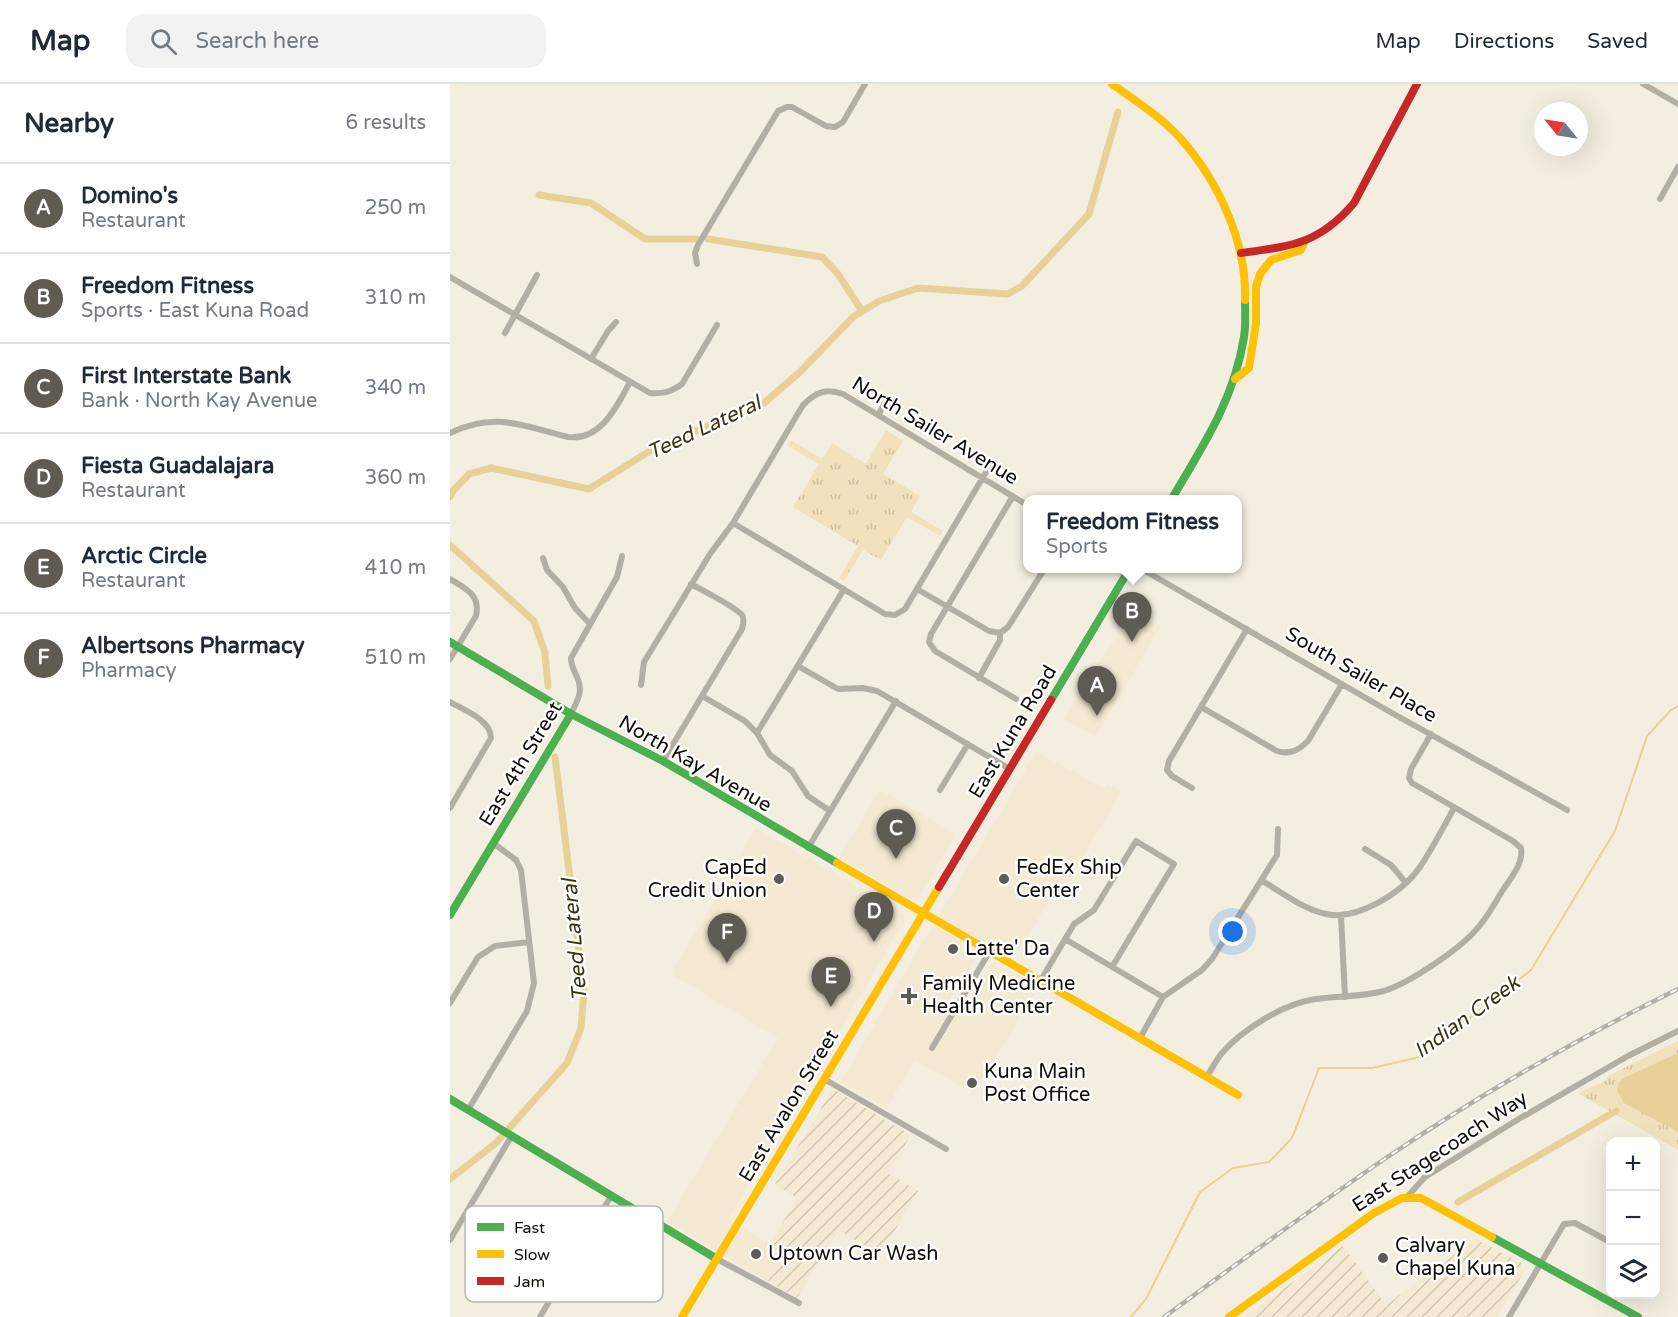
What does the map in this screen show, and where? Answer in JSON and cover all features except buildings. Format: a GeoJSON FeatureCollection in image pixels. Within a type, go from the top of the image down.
{"type":"FeatureCollection","features":[{"type":"Feature","properties":{"kind":"street"},"geometry":{"type":"LineString","coordinates":[[698,264],[695,253],[698,245],[778,111],[787,106],[792,107],[826,126],[835,127],[843,122],[865,84]]}},
{"type":"Feature","properties":{"kind":"street"},"geometry":{"type":"LineString","coordinates":[[1112,84],[1164,121],[1200,161],[1223,201],[1244,273],[1246,313],[1243,343],[1235,379],[1214,427],[1174,495]]}},
{"type":"Feature","properties":{"kind":"street"},"geometry":{"type":"LineString","coordinates":[[1240,253],[1304,243],[1328,230],[1342,218],[1354,203],[1417,84]]}},
{"type":"Feature","properties":{"kind":"street"},"geometry":{"type":"LineString","coordinates":[[1643,84],[1678,104]]}},
{"type":"Feature","properties":{"kind":"street"},"geometry":{"type":"LineString","coordinates":[[1660,199],[1678,167]]}},
{"type":"Feature","properties":{"kind":"street"},"geometry":{"type":"LineString","coordinates":[[1235,379],[1249,368],[1256,323],[1256,287],[1260,274],[1271,260],[1301,250],[1304,243]]}},
{"type":"Feature","properties":{"kind":"street"},"geometry":{"type":"LineString","coordinates":[[505,333],[537,275]]}},
{"type":"Feature","properties":{"kind":"street"},"geometry":{"type":"LineString","coordinates":[[450,277],[650,393],[662,394],[673,391],[681,384],[717,325]]}},
{"type":"Feature","properties":{"kind":"street"},"geometry":{"type":"LineString","coordinates":[[591,359],[616,322]]}},
{"type":"Feature","properties":{"kind":"street"},"geometry":{"type":"LineString","coordinates":[[450,433],[467,425],[501,421],[568,437],[578,437],[607,421],[630,382]]}},
{"type":"Feature","properties":{"kind":"street","name":"North Sailer Avenue"},"geometry":{"type":"LineString","coordinates":[[733,523],[803,405],[812,395],[824,391],[843,394],[1023,502]]}},
{"type":"Feature","properties":{"kind":"street"},"geometry":{"type":"LineString","coordinates":[[878,415],[888,398]]}},
{"type":"Feature","properties":{"kind":"street"},"geometry":{"type":"LineString","coordinates":[[641,685],[644,662],[710,554],[733,523],[885,614],[895,615],[905,609],[989,467]]}},
{"type":"Feature","properties":{"kind":"street"},"geometry":{"type":"LineString","coordinates":[[1013,496],[931,634],[929,644],[935,651],[1016,699]]}},
{"type":"Feature","properties":{"kind":"street","name":"East 4th Street"},"geometry":{"type":"LineString","coordinates":[[450,915],[571,714],[581,693],[571,658],[617,577],[622,556]]}},
{"type":"Feature","properties":{"kind":"street"},"geometry":{"type":"LineString","coordinates":[[543,558],[547,570],[563,587],[575,608],[590,624]]}},
{"type":"Feature","properties":{"kind":"street"},"geometry":{"type":"LineString","coordinates":[[917,589],[989,632],[1000,633],[1008,627],[1042,573]]}},
{"type":"Feature","properties":{"kind":"street","name":"East Kuna Road"},"geometry":{"type":"LineString","coordinates":[[924,912],[1127,573]]}},
{"type":"Feature","properties":{"kind":"street","name":"South Sailer Place"},"geometry":{"type":"LineString","coordinates":[[1149,573],[1567,810]]}},
{"type":"Feature","properties":{"kind":"street"},"geometry":{"type":"LineString","coordinates":[[450,579],[468,590],[477,601],[476,616],[454,644],[450,659]]}},
{"type":"Feature","properties":{"kind":"street"},"geometry":{"type":"LineString","coordinates":[[663,761],[742,629],[744,621],[742,615],[734,609],[691,584]]}},
{"type":"Feature","properties":{"kind":"street"},"geometry":{"type":"LineString","coordinates":[[757,733],[844,589]]}},
{"type":"Feature","properties":{"kind":"street"},"geometry":{"type":"LineString","coordinates":[[1192,788],[1172,776],[1167,770],[1169,760],[1247,629]]}},
{"type":"Feature","properties":{"kind":"street"},"geometry":{"type":"LineString","coordinates":[[979,678],[1000,640],[1000,633]]}},
{"type":"Feature","properties":{"kind":"street","name":"North Kay Avenue"},"geometry":{"type":"LineString","coordinates":[[454,644],[558,707],[663,761],[808,848],[924,912],[1238,1095]]}},
{"type":"Feature","properties":{"kind":"street"},"geometry":{"type":"LineString","coordinates":[[798,666],[838,689],[870,689],[896,701],[1010,769]]}},
{"type":"Feature","properties":{"kind":"street"},"geometry":{"type":"LineString","coordinates":[[1201,707],[1277,751],[1293,752],[1308,741],[1341,684]]}},
{"type":"Feature","properties":{"kind":"street"},"geometry":{"type":"LineString","coordinates":[[702,696],[745,721],[757,733],[770,756],[792,771],[808,796],[830,811]]}},
{"type":"Feature","properties":{"kind":"street"},"geometry":{"type":"LineString","coordinates":[[808,848],[896,701]]}},
{"type":"Feature","properties":{"kind":"street"},"geometry":{"type":"LineString","coordinates":[[450,702],[485,723],[491,732],[490,743],[450,808]]}},
{"type":"Feature","properties":{"kind":"street"},"geometry":{"type":"LineString","coordinates":[[1207,1076],[1229,1046],[1264,1020],[1284,1009],[1313,999],[1371,994],[1387,990],[1408,980],[1462,943],[1477,930],[1489,914],[1520,861],[1521,848],[1513,841],[1417,786],[1409,778],[1411,769],[1431,734]]}},
{"type":"Feature","properties":{"kind":"street"},"geometry":{"type":"LineString","coordinates":[[940,790],[968,744]]}},
{"type":"Feature","properties":{"kind":"street"},"geometry":{"type":"LineString","coordinates":[[1261,880],[1312,910],[1327,915],[1341,916],[1361,911],[1406,884],[1419,869],[1454,808]]}},
{"type":"Feature","properties":{"kind":"street"},"geometry":{"type":"LineString","coordinates":[[1140,1038],[1163,998],[1202,970],[1212,959],[1277,855],[1278,829]]}},
{"type":"Feature","properties":{"kind":"street"},"geometry":{"type":"LineString","coordinates":[[1041,980],[1074,924],[1094,910],[1136,841],[1174,864],[1112,967]]}},
{"type":"Feature","properties":{"kind":"street"},"geometry":{"type":"LineString","coordinates":[[468,1110],[527,1011],[534,983],[520,870],[516,860],[493,843]]}},
{"type":"Feature","properties":{"kind":"street"},"geometry":{"type":"LineString","coordinates":[[1365,849],[1391,865],[1406,884]]}},
{"type":"Feature","properties":{"kind":"street","name":"East Avalon Street"},"geometry":{"type":"LineString","coordinates":[[682,1317],[924,912]]}},
{"type":"Feature","properties":{"kind":"street"},"geometry":{"type":"LineString","coordinates":[[1341,916],[1345,997]]}},
{"type":"Feature","properties":{"kind":"street"},"geometry":{"type":"LineString","coordinates":[[1065,939],[1163,998]]}},
{"type":"Feature","properties":{"kind":"street"},"geometry":{"type":"LineString","coordinates":[[450,1003],[478,957],[495,946],[529,942]]}},
{"type":"Feature","properties":{"kind":"street"},"geometry":{"type":"LineString","coordinates":[[932,1048],[990,951]]}},
{"type":"Feature","properties":{"kind":"street","name":"East Stagecoach Way"},"geometry":{"type":"LineString","coordinates":[[1229,1317],[1374,1213],[1390,1203],[1407,1197],[1425,1177],[1517,1120],[1628,1056],[1678,1031]]}},
{"type":"Feature","properties":{"kind":"street"},"geometry":{"type":"LineString","coordinates":[[824,1079],[946,1149]]}},
{"type":"Feature","properties":{"kind":"street"},"geometry":{"type":"LineString","coordinates":[[450,1099],[628,1206]]}},
{"type":"Feature","properties":{"kind":"street"},"geometry":{"type":"LineString","coordinates":[[468,1206],[507,1135]]}},
{"type":"Feature","properties":{"kind":"street"},"geometry":{"type":"LineString","coordinates":[[605,1206],[611,1196]]}},
{"type":"Feature","properties":{"kind":"street"},"geometry":{"type":"LineString","coordinates":[[1407,1197],[1422,1198],[1638,1317]]}},
{"type":"Feature","properties":{"kind":"street"},"geometry":{"type":"LineString","coordinates":[[450,1240],[465,1212]]}},
{"type":"Feature","properties":{"kind":"street"},"geometry":{"type":"LineString","coordinates":[[1509,1317],[1561,1227],[1568,1222],[1575,1223],[1606,1239]]}},
{"type":"Feature","properties":{"kind":"street"},"geometry":{"type":"LineString","coordinates":[[663,1227],[798,1303]]}},
{"type":"Feature","properties":{"kind":"street"},"geometry":{"type":"LineString","coordinates":[[540,1317],[549,1302]]}},
{"type":"Feature","properties":{"kind":"shaded area"},"geometry":{"type":"Polygon","coordinates":[[[1133,612],[1160,627],[1096,737],[1062,719],[1133,612]]]}},
{"type":"Feature","properties":{"kind":"shaded area"},"geometry":{"type":"Polygon","coordinates":[[[1036,752],[1105,788],[1108,784],[1122,792],[1065,887],[1059,884],[1016,957],[987,940],[948,1004],[962,1012],[992,962],[1038,988],[975,1093],[914,1061],[886,1109],[840,1082],[1036,752]]]}},
{"type":"Feature","properties":{"kind":"shaded area"},"geometry":{"type":"Polygon","coordinates":[[[880,790],[956,834],[920,896],[915,899],[911,899],[839,857],[880,790]]]}},
{"type":"Feature","properties":{"kind":"shaded area"},"geometry":{"type":"Polygon","coordinates":[[[756,828],[904,916],[904,921],[728,1220],[785,1253],[768,1281],[667,1222],[778,1038],[671,974],[756,828]]]}},
{"type":"Feature","properties":{"kind":"shaded area"},"geometry":{"type":"Polygon","coordinates":[[[1678,1053],[1678,1132],[1624,1103],[1617,1090],[1624,1078],[1678,1053]]]}},
{"type":"Feature","properties":{"kind":"shaded area"},"geometry":{"type":"Polygon","coordinates":[[[833,1089],[911,1135],[888,1173],[918,1191],[881,1254],[839,1231],[797,1298],[768,1281],[785,1253],[770,1244],[797,1198],[775,1184],[833,1089]]]}},
{"type":"Feature","properties":{"kind":"shaded area"},"geometry":{"type":"Polygon","coordinates":[[[1476,1239],[1521,1263],[1523,1273],[1497,1317],[1244,1317],[1343,1246],[1386,1305],[1476,1239]]]}},
{"type":"Feature","properties":{"kind":"green space"},"geometry":{"type":"Polygon","coordinates":[[[886,430],[903,441],[883,474],[920,496],[911,512],[943,531],[940,536],[907,517],[881,560],[863,550],[844,581],[839,578],[858,546],[793,507],[819,464],[787,445],[790,440],[822,459],[832,443],[866,464],[886,430]]]}},
{"type":"Feature","properties":{"kind":"green space"},"geometry":{"type":"Polygon","coordinates":[[[1678,1041],[1678,1150],[1660,1140],[1660,1137],[1655,1137],[1578,1093],[1607,1080],[1608,1076],[1678,1041]]]}},
{"type":"Feature","properties":{"kind":"waterway","name":"Teed Lateral"},"geometry":{"type":"LineString","coordinates":[[450,497],[469,474],[491,468],[589,489],[653,449],[764,403],[800,372],[853,317],[879,301],[918,288],[1008,294],[1022,286],[1089,214],[1118,112]]}},
{"type":"Feature","properties":{"kind":"waterway"},"geometry":{"type":"LineString","coordinates":[[539,195],[591,203],[645,239],[696,239]]}},
{"type":"Feature","properties":{"kind":"waterway"},"geometry":{"type":"LineString","coordinates":[[708,239],[822,257],[838,274],[862,311]]}},
{"type":"Feature","properties":{"kind":"waterway","name":"Teed Lateral"},"geometry":{"type":"LineString","coordinates":[[450,545],[534,621],[545,653],[548,686]]}},
{"type":"Feature","properties":{"kind":"waterway","name":"Indian Creek"},"geometry":{"type":"LineString","coordinates":[[1131,1317],[1146,1299],[1200,1192],[1233,1168],[1269,1162],[1292,1138],[1319,1068],[1372,1068],[1420,1057],[1531,970],[1615,831],[1647,736],[1671,710],[1678,706]]}},
{"type":"Feature","properties":{"kind":"waterway","name":"Teed Lateral"},"geometry":{"type":"LineString","coordinates":[[450,1179],[496,1143],[567,1063],[581,1028],[584,992],[555,757]]}},
{"type":"Feature","properties":{"kind":"waterway"},"geometry":{"type":"LineString","coordinates":[[1458,1202],[1616,1111]]}},
{"type":"Feature","properties":{"kind":"railway"},"geometry":{"type":"LineString","coordinates":[[1164,1317],[1330,1197],[1457,1112],[1529,1069],[1678,989]]}},
{"type":"Feature","properties":{"kind":"traffic: fast"},"geometry":{"type":"LineString","coordinates":[[1174,495],[1216,422],[1233,381],[1244,337],[1245,300]]}},
{"type":"Feature","properties":{"kind":"traffic: fast"},"geometry":{"type":"LineString","coordinates":[[1051,700],[1127,573]]}},
{"type":"Feature","properties":{"kind":"traffic: fast"},"geometry":{"type":"LineString","coordinates":[[450,642],[571,714],[663,761],[837,863]]}},
{"type":"Feature","properties":{"kind":"traffic: fast"},"geometry":{"type":"LineString","coordinates":[[450,915],[571,714]]}},
{"type":"Feature","properties":{"kind":"traffic: fast"},"geometry":{"type":"LineString","coordinates":[[450,1099],[629,1206]]}},
{"type":"Feature","properties":{"kind":"traffic: fast"},"geometry":{"type":"LineString","coordinates":[[663,1227],[717,1259]]}},
{"type":"Feature","properties":{"kind":"traffic: fast"},"geometry":{"type":"LineString","coordinates":[[1492,1237],[1638,1317]]}},
{"type":"Feature","properties":{"kind":"traffic: slow"},"geometry":{"type":"LineString","coordinates":[[1112,84],[1173,131],[1207,174],[1228,214],[1235,235],[1241,256],[1245,300]]}},
{"type":"Feature","properties":{"kind":"traffic: slow"},"geometry":{"type":"LineString","coordinates":[[1235,379],[1249,368],[1256,323],[1256,287],[1260,274],[1271,260],[1301,250],[1304,243]]}},
{"type":"Feature","properties":{"kind":"traffic: slow"},"geometry":{"type":"LineString","coordinates":[[837,863],[1238,1095]]}},
{"type":"Feature","properties":{"kind":"traffic: slow"},"geometry":{"type":"LineString","coordinates":[[682,1317],[939,887]]}},
{"type":"Feature","properties":{"kind":"traffic: slow"},"geometry":{"type":"LineString","coordinates":[[1229,1317],[1374,1213],[1402,1198],[1421,1198],[1492,1237]]}},
{"type":"Feature","properties":{"kind":"traffic: jam"},"geometry":{"type":"LineString","coordinates":[[1241,253],[1304,241],[1329,227],[1341,217],[1354,203],[1417,84]]}},
{"type":"Feature","properties":{"kind":"traffic: jam"},"geometry":{"type":"LineString","coordinates":[[939,887],[1051,700]]}},
{"type":"Feature","properties":{"kind":"place","name":"Freedom Fitness"},"geometry":{"type":"Point","coordinates":[1132,642]}},
{"type":"Feature","properties":{"kind":"place","name":"Domino's"},"geometry":{"type":"Point","coordinates":[1097,716]}},
{"type":"Feature","properties":{"kind":"place","name":"First Interstate Bank"},"geometry":{"type":"Point","coordinates":[896,859]}},
{"type":"Feature","properties":{"kind":"place","name":"CapEd Credit Union"},"geometry":{"type":"Point","coordinates":[779,879]}},
{"type":"Feature","properties":{"kind":"place","name":"FedEx Ship Center"},"geometry":{"type":"Point","coordinates":[1004,879]}},
{"type":"Feature","properties":{"kind":"place","name":"Fiesta Guadalajara"},"geometry":{"type":"Point","coordinates":[874,942]}},
{"type":"Feature","properties":{"kind":"place","name":"Latte' Da"},"geometry":{"type":"Point","coordinates":[953,949]}},
{"type":"Feature","properties":{"kind":"place","name":"Albertsons Pharmacy"},"geometry":{"type":"Point","coordinates":[727,963]}},
{"type":"Feature","properties":{"kind":"place","name":"Family Medicine Health Center"},"geometry":{"type":"Point","coordinates":[909,996]}},
{"type":"Feature","properties":{"kind":"place","name":"Arctic Circle"},"geometry":{"type":"Point","coordinates":[831,1007]}},
{"type":"Feature","properties":{"kind":"place","name":"Kuna Main Post Office"},"geometry":{"type":"Point","coordinates":[972,1083]}},
{"type":"Feature","properties":{"kind":"place","name":"Uptown Car Wash"},"geometry":{"type":"Point","coordinates":[756,1254]}},
{"type":"Feature","properties":{"kind":"place","name":"Calvary Chapel Kuna"},"geometry":{"type":"Point","coordinates":[1383,1258]}}]}
